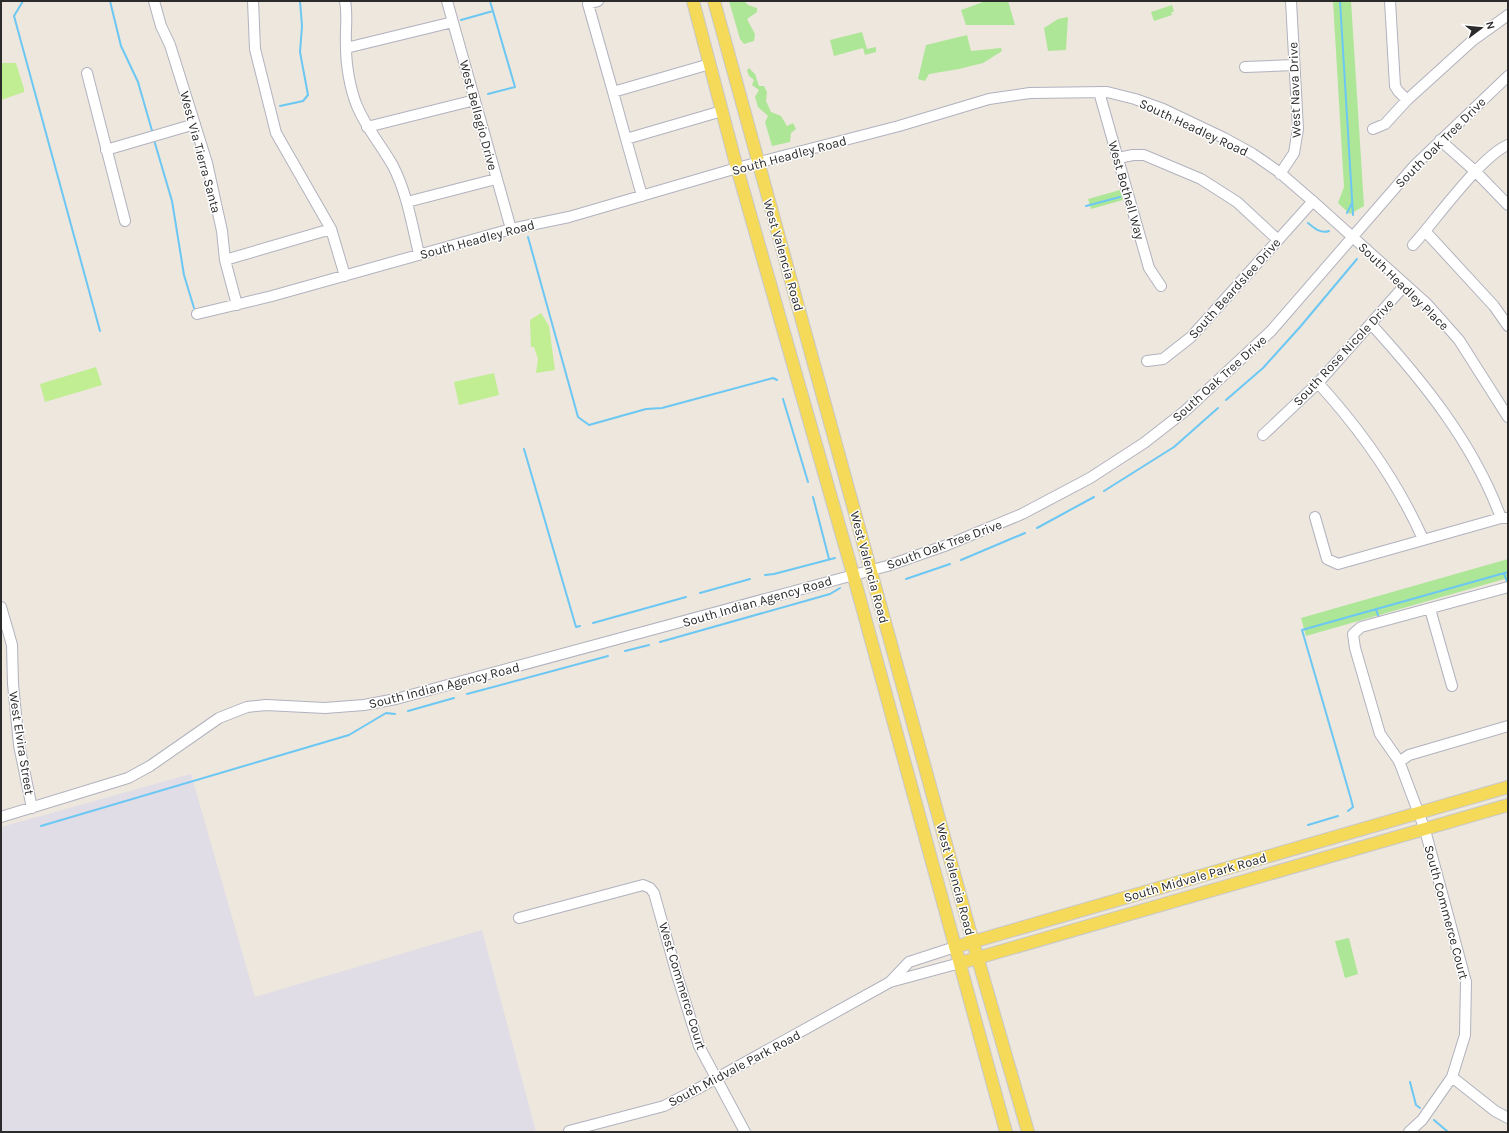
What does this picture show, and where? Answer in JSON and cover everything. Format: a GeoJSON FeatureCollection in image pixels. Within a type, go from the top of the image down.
{"type":"FeatureCollection","features":[{"type":"Feature","properties":{"kind":"main road","name":"West Valencia Road"},"geometry":{"type":"LineString","coordinates":[[693,1],[737,168],[853,574],[1006,1132]]}},
{"type":"Feature","properties":{"kind":"main road","name":"West Valencia Road"},"geometry":{"type":"LineString","coordinates":[[714,1],[978,958],[1028,1132]]}},
{"type":"Feature","properties":{"kind":"main road"},"geometry":{"type":"LineString","coordinates":[[801,390],[820,385]]}},
{"type":"Feature","properties":{"kind":"main road"},"geometry":{"type":"LineString","coordinates":[[902,754],[921,749]]}},
{"type":"Feature","properties":{"kind":"main road","name":"South Midvale Park Road"},"geometry":{"type":"LineString","coordinates":[[960,963],[1421,821],[1508,787]]}},
{"type":"Feature","properties":{"kind":"main road","name":"South Midvale Park Road"},"geometry":{"type":"LineString","coordinates":[[955,947],[1421,821],[1508,805]]}},
{"type":"Feature","properties":{"kind":"street","name":"West Via Tierra Santa"},"geometry":{"type":"LineString","coordinates":[[154,1],[161,26],[170,45],[195,124],[212,186],[222,232],[225,260],[237,305]]}},
{"type":"Feature","properties":{"kind":"street"},"geometry":{"type":"LineString","coordinates":[[253,1],[255,49],[276,133],[331,229],[345,276]]}},
{"type":"Feature","properties":{"kind":"street"},"geometry":{"type":"LineString","coordinates":[[345,1],[347,10],[346,48],[350,79],[356,106],[367,127],[393,166],[407,202],[419,254]]}},
{"type":"Feature","properties":{"kind":"street","name":"West Bellagio Drive"},"geometry":{"type":"LineString","coordinates":[[447,1],[511,229]]}},
{"type":"Feature","properties":{"kind":"street","name":"West Nava Drive"},"geometry":{"type":"LineString","coordinates":[[1280,174],[1294,153],[1298,129],[1290,1]]}},
{"type":"Feature","properties":{"kind":"street"},"geometry":{"type":"LineString","coordinates":[[1390,1],[1395,86],[1407,100]]}},
{"type":"Feature","properties":{"kind":"street"},"geometry":{"type":"LineString","coordinates":[[591,2],[613,92],[642,196]]}},
{"type":"Feature","properties":{"kind":"street"},"geometry":{"type":"LineString","coordinates":[[1373,129],[1385,124],[1407,100],[1472,40],[1508,15]]}},
{"type":"Feature","properties":{"kind":"street"},"geometry":{"type":"LineString","coordinates":[[346,48],[453,22]]}},
{"type":"Feature","properties":{"kind":"street"},"geometry":{"type":"LineString","coordinates":[[613,92],[710,64]]}},
{"type":"Feature","properties":{"kind":"street"},"geometry":{"type":"LineString","coordinates":[[1245,67],[1294,65]]}},
{"type":"Feature","properties":{"kind":"street"},"geometry":{"type":"LineString","coordinates":[[87,73],[125,221]]}},
{"type":"Feature","properties":{"kind":"street","name":"South Oak Tree Drive"},"geometry":{"type":"LineString","coordinates":[[853,574],[947,545],[1022,514],[1090,478],[1144,443],[1184,411],[1271,331],[1415,165],[1508,76]]}},
{"type":"Feature","properties":{"kind":"street","name":"South Headley Road"},"geometry":{"type":"LineString","coordinates":[[197,314],[237,305],[345,276],[511,229],[569,217],[758,162],[899,126],[989,99],[1030,93],[1099,92],[1135,99],[1162,109],[1224,138],[1253,154],[1313,201],[1352,236]]}},
{"type":"Feature","properties":{"kind":"street","name":"West Bothell Way"},"geometry":{"type":"LineString","coordinates":[[1099,92],[1149,268],[1161,286]]}},
{"type":"Feature","properties":{"kind":"street"},"geometry":{"type":"LineString","coordinates":[[367,127],[475,100]]}},
{"type":"Feature","properties":{"kind":"street"},"geometry":{"type":"LineString","coordinates":[[626,139],[722,111]]}},
{"type":"Feature","properties":{"kind":"street"},"geometry":{"type":"LineString","coordinates":[[106,150],[195,124]]}},
{"type":"Feature","properties":{"kind":"street"},"geometry":{"type":"LineString","coordinates":[[1440,140],[1476,172],[1508,205]]}},
{"type":"Feature","properties":{"kind":"street"},"geometry":{"type":"LineString","coordinates":[[1413,245],[1476,172],[1502,148],[1508,145]]}},
{"type":"Feature","properties":{"kind":"street"},"geometry":{"type":"LineString","coordinates":[[1118,158],[1133,155],[1144,155],[1201,179],[1237,202],[1278,240]]}},
{"type":"Feature","properties":{"kind":"street"},"geometry":{"type":"LineString","coordinates":[[407,202],[496,178]]}},
{"type":"Feature","properties":{"kind":"street","name":"South Beardslee Drive"},"geometry":{"type":"LineString","coordinates":[[1147,361],[1163,359],[1191,337],[1313,201]]}},
{"type":"Feature","properties":{"kind":"street"},"geometry":{"type":"LineString","coordinates":[[225,260],[331,229]]}},
{"type":"Feature","properties":{"kind":"street"},"geometry":{"type":"LineString","coordinates":[[1425,231],[1494,306],[1508,326]]}},
{"type":"Feature","properties":{"kind":"street","name":"South Headley Place"},"geometry":{"type":"LineString","coordinates":[[1352,236],[1427,304],[1459,340],[1508,418]]}},
{"type":"Feature","properties":{"kind":"street","name":"South Rose Nicole Drive"},"geometry":{"type":"LineString","coordinates":[[1263,435],[1318,383],[1405,285]]}},
{"type":"Feature","properties":{"kind":"street"},"geometry":{"type":"LineString","coordinates":[[1315,517],[1327,560],[1338,564],[1423,539],[1504,518],[1452,424],[1413,370],[1371,324]]}},
{"type":"Feature","properties":{"kind":"street"},"geometry":{"type":"LineString","coordinates":[[1318,383],[1346,414],[1382,462],[1410,511],[1423,539]]}},
{"type":"Feature","properties":{"kind":"street","name":"South Indian Agency Road"},"geometry":{"type":"LineString","coordinates":[[1,817],[128,778],[150,766],[219,718],[248,707],[266,705],[325,708],[364,705],[396,699],[727,610],[853,574]]}},
{"type":"Feature","properties":{"kind":"street"},"geometry":{"type":"LineString","coordinates":[[1452,686],[1430,609],[1508,587]]}},
{"type":"Feature","properties":{"kind":"street","name":"West Elvira Street"},"geometry":{"type":"LineString","coordinates":[[1,607],[12,645],[13,684],[19,745],[32,808]]}},
{"type":"Feature","properties":{"kind":"street","name":"South Commerce Court"},"geometry":{"type":"LineString","coordinates":[[1409,1132],[1422,1120],[1452,1077],[1465,1035],[1466,982],[1421,821],[1399,762],[1380,734],[1355,648],[1353,634],[1362,627],[1430,609]]}},
{"type":"Feature","properties":{"kind":"street"},"geometry":{"type":"LineString","coordinates":[[1399,762],[1409,756],[1508,726]]}},
{"type":"Feature","properties":{"kind":"street","name":"West Commerce Court"},"geometry":{"type":"LineString","coordinates":[[519,918],[643,885],[650,888],[654,892],[677,975],[699,1046],[745,1132]]}},
{"type":"Feature","properties":{"kind":"street","name":"South Midvale Park Road"},"geometry":{"type":"LineString","coordinates":[[890,982],[909,962],[955,947]]}},
{"type":"Feature","properties":{"kind":"street","name":"South Midvale Park Road"},"geometry":{"type":"LineString","coordinates":[[569,1130],[664,1106],[890,982],[960,963]]}},
{"type":"Feature","properties":{"kind":"street"},"geometry":{"type":"LineString","coordinates":[[1452,1077],[1495,1111],[1508,1118]]}},
{"type":"Feature","properties":{"kind":"shaded area"},"geometry":{"type":"Polygon","coordinates":[[[191,774],[255,997],[482,930],[536,1132],[1,1132],[1,827],[191,774]]]}},
{"type":"Feature","properties":{"kind":"green space"},"geometry":{"type":"Polygon","coordinates":[[[729,1],[744,1],[748,5],[757,8],[757,12],[747,19],[755,34],[754,41],[744,44],[740,39],[729,1]]]}},
{"type":"Feature","properties":{"kind":"green space"},"geometry":{"type":"Polygon","coordinates":[[[986,1],[1008,1],[1015,25],[966,25],[961,10],[986,1]]]}},
{"type":"Feature","properties":{"kind":"green space"},"geometry":{"type":"Polygon","coordinates":[[[1333,1],[1351,1],[1364,206],[1350,214],[1338,203],[1344,187],[1333,1]]]}},
{"type":"Feature","properties":{"kind":"green space"},"geometry":{"type":"Polygon","coordinates":[[[1172,5],[1174,12],[1171,12],[1172,15],[1154,21],[1151,12],[1172,5]]]}},
{"type":"Feature","properties":{"kind":"green space"},"geometry":{"type":"Polygon","coordinates":[[[1068,17],[1066,50],[1048,51],[1044,28],[1058,19],[1068,17]]]}},
{"type":"Feature","properties":{"kind":"green space"},"geometry":{"type":"Polygon","coordinates":[[[862,32],[867,49],[876,47],[876,52],[865,55],[863,48],[834,56],[830,40],[862,32]]]}},
{"type":"Feature","properties":{"kind":"green space"},"geometry":{"type":"Polygon","coordinates":[[[967,35],[971,51],[1001,48],[1002,51],[983,63],[929,74],[925,81],[918,79],[926,45],[967,35]]]}},
{"type":"Feature","properties":{"kind":"green space"},"geometry":{"type":"Polygon","coordinates":[[[1,63],[16,63],[24,92],[1,100],[1,63]]]}},
{"type":"Feature","properties":{"kind":"green space"},"geometry":{"type":"Polygon","coordinates":[[[749,68],[755,74],[759,86],[764,86],[767,92],[766,101],[771,112],[781,116],[787,126],[793,123],[796,129],[791,133],[790,142],[772,146],[765,122],[768,116],[758,107],[755,97],[759,90],[752,85],[754,80],[749,76],[747,70],[749,68]]]}},
{"type":"Feature","properties":{"kind":"green space"},"geometry":{"type":"Polygon","coordinates":[[[1120,190],[1123,200],[1091,209],[1088,199],[1120,190]]]}},
{"type":"Feature","properties":{"kind":"green space"},"geometry":{"type":"Polygon","coordinates":[[[541,313],[549,326],[555,370],[536,373],[538,359],[534,347],[531,347],[530,320],[541,313]]]}},
{"type":"Feature","properties":{"kind":"green space"},"geometry":{"type":"Polygon","coordinates":[[[96,367],[102,385],[45,402],[40,384],[96,367]]]}},
{"type":"Feature","properties":{"kind":"green space"},"geometry":{"type":"Polygon","coordinates":[[[494,373],[499,395],[459,405],[454,382],[494,373]]]}},
{"type":"Feature","properties":{"kind":"green space"},"geometry":{"type":"Polygon","coordinates":[[[1508,559],[1508,578],[1306,636],[1301,618],[1508,559]]]}},
{"type":"Feature","properties":{"kind":"green space"},"geometry":{"type":"Polygon","coordinates":[[[1349,938],[1358,974],[1345,978],[1335,941],[1349,938]]]}},
{"type":"Feature","properties":{"kind":"waterway"},"geometry":{"type":"LineString","coordinates":[[23,1],[14,16],[100,331]]}},
{"type":"Feature","properties":{"kind":"waterway"},"geometry":{"type":"LineString","coordinates":[[110,1],[121,46],[138,82],[153,134]]}},
{"type":"Feature","properties":{"kind":"waterway"},"geometry":{"type":"LineString","coordinates":[[280,106],[303,101],[308,95],[300,52],[302,26],[300,1]]}},
{"type":"Feature","properties":{"kind":"waterway"},"geometry":{"type":"LineString","coordinates":[[488,94],[515,87],[490,1]]}},
{"type":"Feature","properties":{"kind":"waterway"},"geometry":{"type":"LineString","coordinates":[[1340,1],[1353,215]]}},
{"type":"Feature","properties":{"kind":"waterway"},"geometry":{"type":"LineString","coordinates":[[461,20],[493,11]]}},
{"type":"Feature","properties":{"kind":"waterway"},"geometry":{"type":"LineString","coordinates":[[154,140],[172,201],[184,275],[194,308]]}},
{"type":"Feature","properties":{"kind":"waterway"},"geometry":{"type":"LineString","coordinates":[[1086,206],[1120,197]]}},
{"type":"Feature","properties":{"kind":"waterway"},"geometry":{"type":"LineString","coordinates":[[1347,213],[1352,203]]}},
{"type":"Feature","properties":{"kind":"waterway"},"geometry":{"type":"LineString","coordinates":[[1308,223],[1320,231],[1329,231]]}},
{"type":"Feature","properties":{"kind":"waterway"},"geometry":{"type":"LineString","coordinates":[[528,237],[578,417],[589,425],[646,409],[662,408],[773,378],[777,380]]}},
{"type":"Feature","properties":{"kind":"waterway"},"geometry":{"type":"LineString","coordinates":[[1226,400],[1263,368],[1300,327],[1357,259]]}},
{"type":"Feature","properties":{"kind":"waterway"},"geometry":{"type":"LineString","coordinates":[[783,399],[808,482]]}},
{"type":"Feature","properties":{"kind":"waterway"},"geometry":{"type":"LineString","coordinates":[[1104,491],[1174,447],[1218,408]]}},
{"type":"Feature","properties":{"kind":"waterway"},"geometry":{"type":"LineString","coordinates":[[524,449],[576,627],[580,626]]}},
{"type":"Feature","properties":{"kind":"waterway"},"geometry":{"type":"LineString","coordinates":[[813,497],[829,559]]}},
{"type":"Feature","properties":{"kind":"waterway"},"geometry":{"type":"LineString","coordinates":[[1037,528],[1094,497]]}},
{"type":"Feature","properties":{"kind":"waterway"},"geometry":{"type":"LineString","coordinates":[[961,560],[1025,533]]}},
{"type":"Feature","properties":{"kind":"waterway"},"geometry":{"type":"LineString","coordinates":[[765,575],[835,558]]}},
{"type":"Feature","properties":{"kind":"waterway"},"geometry":{"type":"LineString","coordinates":[[906,579],[950,564]]}},
{"type":"Feature","properties":{"kind":"waterway"},"geometry":{"type":"LineString","coordinates":[[1348,811],[1353,807],[1351,799],[1302,630],[1508,572]]}},
{"type":"Feature","properties":{"kind":"waterway"},"geometry":{"type":"LineString","coordinates":[[1504,573],[1507,582]]}},
{"type":"Feature","properties":{"kind":"waterway"},"geometry":{"type":"LineString","coordinates":[[700,593],[750,579]]}},
{"type":"Feature","properties":{"kind":"waterway"},"geometry":{"type":"LineString","coordinates":[[660,642],[830,594],[840,588]]}},
{"type":"Feature","properties":{"kind":"waterway"},"geometry":{"type":"LineString","coordinates":[[593,623],[686,597]]}},
{"type":"Feature","properties":{"kind":"waterway"},"geometry":{"type":"LineString","coordinates":[[1376,609],[1379,618]]}},
{"type":"Feature","properties":{"kind":"waterway"},"geometry":{"type":"LineString","coordinates":[[625,651],[649,645]]}},
{"type":"Feature","properties":{"kind":"waterway"},"geometry":{"type":"LineString","coordinates":[[467,694],[608,656]]}},
{"type":"Feature","properties":{"kind":"waterway"},"geometry":{"type":"LineString","coordinates":[[408,711],[454,698]]}},
{"type":"Feature","properties":{"kind":"waterway"},"geometry":{"type":"LineString","coordinates":[[41,826],[349,735],[386,713],[395,714]]}},
{"type":"Feature","properties":{"kind":"waterway"},"geometry":{"type":"LineString","coordinates":[[1308,825],[1338,816]]}},
{"type":"Feature","properties":{"kind":"waterway"},"geometry":{"type":"LineString","coordinates":[[1410,1082],[1416,1105],[1420,1108]]}},
{"type":"Feature","properties":{"kind":"waterway"},"geometry":{"type":"LineString","coordinates":[[1434,1120],[1448,1132]]}}]}
